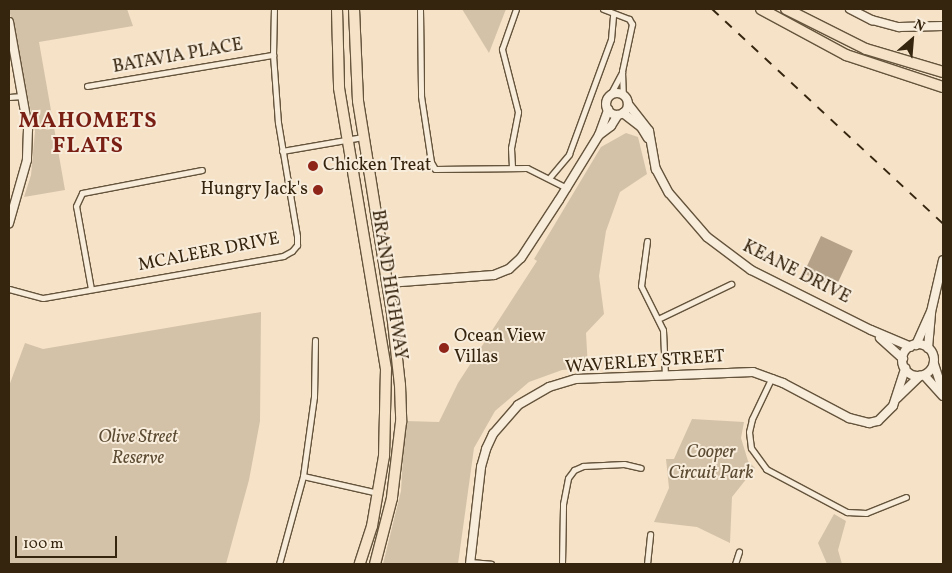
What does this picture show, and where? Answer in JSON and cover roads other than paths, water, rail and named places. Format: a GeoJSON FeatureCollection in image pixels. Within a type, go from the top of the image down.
{"type":"FeatureCollection","features":[{"type":"Feature","properties":{"kind":"highway","name":"BRAND HIGHWAY"},"geometry":{"type":"LineString","coordinates":[[337,9],[339,88],[346,139],[373,285],[386,369],[387,420],[379,493],[360,564]]}},
{"type":"Feature","properties":{"kind":"highway","name":"BRAND HIGHWAY"},"geometry":{"type":"LineString","coordinates":[[354,9],[355,61],[363,137],[397,348],[401,422],[392,498],[375,564]]}},
{"type":"Feature","properties":{"kind":"highway"},"geometry":{"type":"LineString","coordinates":[[761,9],[846,54],[943,87]]}},
{"type":"Feature","properties":{"kind":"highway"},"geometry":{"type":"LineString","coordinates":[[786,9],[866,49],[943,72]]}},
{"type":"Feature","properties":{"kind":"street","name":"MCALEER DRIVE"},"geometry":{"type":"LineString","coordinates":[[9,289],[43,298],[283,256],[292,251],[297,245],[297,236],[282,151],[272,55],[274,9]]}},
{"type":"Feature","properties":{"kind":"street"},"geometry":{"type":"LineString","coordinates":[[420,9],[421,96],[431,162],[435,169],[445,171],[512,167],[528,168],[567,188]]}},
{"type":"Feature","properties":{"kind":"street"},"geometry":{"type":"LineString","coordinates":[[512,167],[518,112],[502,50],[516,9]]}},
{"type":"Feature","properties":{"kind":"street"},"geometry":{"type":"LineString","coordinates":[[373,285],[494,275],[509,269],[534,240],[599,135],[608,110],[606,102],[622,71],[632,29],[629,19],[603,9]]}},
{"type":"Feature","properties":{"kind":"street"},"geometry":{"type":"LineString","coordinates":[[850,9],[872,20],[899,27],[943,26]]}},
{"type":"Feature","properties":{"kind":"street"},"geometry":{"type":"LineString","coordinates":[[550,178],[569,154],[612,39],[613,14]]}},
{"type":"Feature","properties":{"kind":"street"},"geometry":{"type":"LineString","coordinates":[[9,22],[28,129],[27,160],[9,223]]}},
{"type":"Feature","properties":{"kind":"street","name":"BATAVIA PLACE"},"geometry":{"type":"LineString","coordinates":[[88,86],[272,55]]}},
{"type":"Feature","properties":{"kind":"street"},"geometry":{"type":"LineString","coordinates":[[599,135],[611,126],[628,104],[623,95],[622,71]]}},
{"type":"Feature","properties":{"kind":"street"},"geometry":{"type":"LineString","coordinates":[[610,95],[623,95]]}},
{"type":"Feature","properties":{"kind":"street"},"geometry":{"type":"LineString","coordinates":[[9,97],[22,96]]}},
{"type":"Feature","properties":{"kind":"street","name":"KEANE DRIVE"},"geometry":{"type":"LineString","coordinates":[[628,104],[644,121],[656,169],[669,193],[707,237],[752,270],[871,330],[913,346]]}},
{"type":"Feature","properties":{"kind":"street"},"geometry":{"type":"LineString","coordinates":[[608,110],[620,114]]}},
{"type":"Feature","properties":{"kind":"street","name":"KEANE DRIVE"},"geometry":{"type":"LineString","coordinates":[[620,114],[641,126],[648,138]]}},
{"type":"Feature","properties":{"kind":"street"},"geometry":{"type":"LineString","coordinates":[[282,151],[363,137]]}},
{"type":"Feature","properties":{"kind":"street"},"geometry":{"type":"LineString","coordinates":[[91,290],[76,206],[82,193],[202,170]]}},
{"type":"Feature","properties":{"kind":"street"},"geometry":{"type":"LineString","coordinates":[[647,241],[640,275],[641,286],[660,318],[665,375]]}},
{"type":"Feature","properties":{"kind":"street"},"geometry":{"type":"LineString","coordinates":[[943,263],[931,312],[928,348],[943,394]]}},
{"type":"Feature","properties":{"kind":"street"},"geometry":{"type":"LineString","coordinates":[[660,318],[731,284]]}},
{"type":"Feature","properties":{"kind":"street"},"geometry":{"type":"LineString","coordinates":[[931,312],[913,346],[902,359],[905,368],[922,376],[943,394]]}},
{"type":"Feature","properties":{"kind":"street","name":"KEANE DRIVE"},"geometry":{"type":"LineString","coordinates":[[871,330],[902,359]]}},
{"type":"Feature","properties":{"kind":"street"},"geometry":{"type":"LineString","coordinates":[[279,564],[303,476],[314,397],[315,340]]}},
{"type":"Feature","properties":{"kind":"street"},"geometry":{"type":"LineString","coordinates":[[913,346],[928,348]]}},
{"type":"Feature","properties":{"kind":"street"},"geometry":{"type":"LineString","coordinates":[[922,376],[934,364]]}},
{"type":"Feature","properties":{"kind":"street","name":"WAVERLEY STREET"},"geometry":{"type":"LineString","coordinates":[[897,398],[905,368]]}},
{"type":"Feature","properties":{"kind":"street","name":"WAVERLEY STREET"},"geometry":{"type":"LineString","coordinates":[[470,563],[484,458],[494,434],[518,405],[549,386],[576,379],[736,371],[772,378],[860,422],[878,421],[897,398],[922,376]]}},
{"type":"Feature","properties":{"kind":"street"},"geometry":{"type":"LineString","coordinates":[[772,378],[752,419],[749,432],[751,448],[766,469],[847,512],[866,513],[906,498]]}},
{"type":"Feature","properties":{"kind":"street"},"geometry":{"type":"LineString","coordinates":[[562,564],[563,504],[568,478],[574,470],[583,466],[624,464],[641,468]]}},
{"type":"Feature","properties":{"kind":"street"},"geometry":{"type":"LineString","coordinates":[[303,476],[379,493]]}},
{"type":"Feature","properties":{"kind":"street"},"geometry":{"type":"LineString","coordinates":[[647,564],[650,534]]}},
{"type":"Feature","properties":{"kind":"street"},"geometry":{"type":"LineString","coordinates":[[735,564],[739,552]]}},
{"type":"Feature","properties":{"kind":"street"},"geometry":{"type":"LineString","coordinates":[[470,563],[491,564]]}},
{"type":"Feature","properties":{"kind":"railway"},"geometry":{"type":"LineString","coordinates":[[712,9],[943,224]]}},
{"type":"Feature","properties":{"kind":"place","name":"Chicken Treat"},"geometry":{"type":"Point","coordinates":[313,166]}},
{"type":"Feature","properties":{"kind":"place","name":"Hungry Jack's"},"geometry":{"type":"Point","coordinates":[318,190]}},
{"type":"Feature","properties":{"kind":"place","name":"Ocean View Villas"},"geometry":{"type":"Point","coordinates":[444,348]}},
{"type":"Feature","properties":{"kind":"district","name":"MAHOMETS FLATS"},"geometry":{"type":"Point","coordinates":[88,134]}},
{"type":"Feature","properties":{"kind":"park label","name":"Olive Street Reserve"},"geometry":{"type":"Point","coordinates":[138,449]}},
{"type":"Feature","properties":{"kind":"park label","name":"Cooper Circuit Park"},"geometry":{"type":"Point","coordinates":[711,464]}}]}
